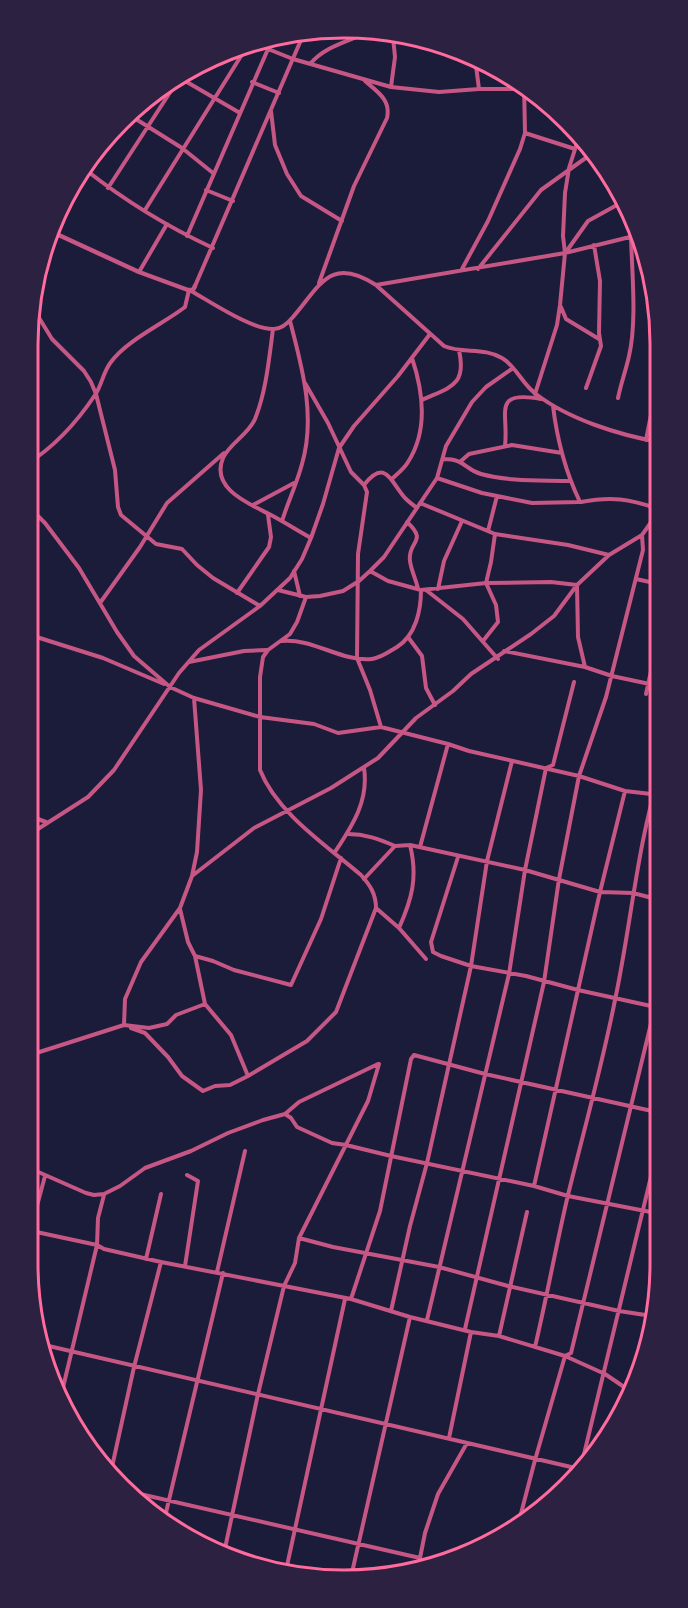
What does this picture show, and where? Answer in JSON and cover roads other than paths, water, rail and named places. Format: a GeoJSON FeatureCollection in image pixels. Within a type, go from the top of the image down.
{"type":"FeatureCollection","features":[{"type":"Feature","properties":{"kind":"street"},"geometry":{"type":"LineString","coordinates":[[310,64],[318,54],[326,49],[354,38]]}},
{"type":"Feature","properties":{"kind":"street"},"geometry":{"type":"LineString","coordinates":[[38,457],[61,438],[96,394],[104,372],[112,360],[185,307],[190,290],[195,286],[213,248],[301,40]]}},
{"type":"Feature","properties":{"kind":"street"},"geometry":{"type":"LineString","coordinates":[[391,87],[395,57],[393,41]]}},
{"type":"Feature","properties":{"kind":"street"},"geometry":{"type":"LineString","coordinates":[[187,236],[268,49],[293,59],[391,87],[438,92],[510,87]]}},
{"type":"Feature","properties":{"kind":"street"},"geometry":{"type":"LineString","coordinates":[[145,210],[241,55]]}},
{"type":"Feature","properties":{"kind":"street"},"geometry":{"type":"LineString","coordinates":[[476,67],[479,89]]}},
{"type":"Feature","properties":{"kind":"street"},"geometry":{"type":"LineString","coordinates":[[318,284],[354,186],[389,110],[385,100],[364,80]]}},
{"type":"Feature","properties":{"kind":"street"},"geometry":{"type":"LineString","coordinates":[[185,82],[240,113]]}},
{"type":"Feature","properties":{"kind":"street"},"geometry":{"type":"LineString","coordinates":[[252,82],[279,93]]}},
{"type":"Feature","properties":{"kind":"street"},"geometry":{"type":"LineString","coordinates":[[108,188],[171,91]]}},
{"type":"Feature","properties":{"kind":"street"},"geometry":{"type":"LineString","coordinates":[[462,270],[488,221],[520,149],[525,133],[523,96]]}},
{"type":"Feature","properties":{"kind":"street"},"geometry":{"type":"LineString","coordinates":[[271,110],[275,145],[287,174],[301,196],[342,221]]}},
{"type":"Feature","properties":{"kind":"street"},"geometry":{"type":"LineString","coordinates":[[136,119],[182,148],[213,173]]}},
{"type":"Feature","properties":{"kind":"street"},"geometry":{"type":"LineString","coordinates":[[525,133],[575,149]]}},
{"type":"Feature","properties":{"kind":"street"},"geometry":{"type":"LineString","coordinates":[[535,394],[557,325],[566,253],[563,236],[568,168],[576,144]]}},
{"type":"Feature","properties":{"kind":"street"},"geometry":{"type":"LineString","coordinates":[[478,269],[546,184],[587,157]]}},
{"type":"Feature","properties":{"kind":"street"},"geometry":{"type":"LineString","coordinates":[[90,173],[108,188],[167,224],[213,248]]}},
{"type":"Feature","properties":{"kind":"street"},"geometry":{"type":"LineString","coordinates":[[206,190],[233,201]]}},
{"type":"Feature","properties":{"kind":"street"},"geometry":{"type":"LineString","coordinates":[[566,253],[588,221],[617,205]]}},
{"type":"Feature","properties":{"kind":"street"},"geometry":{"type":"LineString","coordinates":[[139,272],[167,224]]}},
{"type":"Feature","properties":{"kind":"street"},"geometry":{"type":"LineString","coordinates":[[58,235],[139,272],[190,290],[257,327],[273,329],[286,324],[318,284],[327,277],[343,273],[364,277],[444,346],[494,354],[507,362],[535,394],[553,406],[596,425],[650,441]]}},
{"type":"Feature","properties":{"kind":"street"},"geometry":{"type":"LineString","coordinates":[[376,285],[566,253],[631,237]]}},
{"type":"Feature","properties":{"kind":"street"},"geometry":{"type":"LineString","coordinates":[[618,398],[622,375],[629,356],[633,315],[631,237]]}},
{"type":"Feature","properties":{"kind":"street"},"geometry":{"type":"LineString","coordinates":[[586,388],[601,346],[600,281],[594,245]]}},
{"type":"Feature","properties":{"kind":"street"},"geometry":{"type":"LineString","coordinates":[[560,305],[566,319],[600,339]]}},
{"type":"Feature","properties":{"kind":"street"},"geometry":{"type":"LineString","coordinates":[[39,317],[52,339],[84,371],[96,394],[115,470],[119,512],[160,546],[182,549],[205,572],[260,606]]}},
{"type":"Feature","properties":{"kind":"street"},"geometry":{"type":"LineString","coordinates":[[282,521],[303,463],[308,432],[305,383],[290,320]]}},
{"type":"Feature","properties":{"kind":"street"},"geometry":{"type":"LineString","coordinates":[[100,603],[161,512],[175,495],[229,449],[254,421],[261,401],[273,329]]}},
{"type":"Feature","properties":{"kind":"street"},"geometry":{"type":"LineString","coordinates":[[38,828],[88,797],[114,770],[188,662],[219,634],[260,606],[294,571],[311,538],[339,448],[354,426],[380,398],[430,334]]}},
{"type":"Feature","properties":{"kind":"street"},"geometry":{"type":"LineString","coordinates":[[422,400],[454,384],[461,375],[459,350]]}},
{"type":"Feature","properties":{"kind":"street"},"geometry":{"type":"LineString","coordinates":[[392,479],[407,465],[414,453],[420,420],[422,400],[411,358]]}},
{"type":"Feature","properties":{"kind":"street"},"geometry":{"type":"LineString","coordinates":[[277,590],[306,597],[343,591],[370,571],[384,557],[437,478],[446,446],[472,402],[486,387],[513,368]]}},
{"type":"Feature","properties":{"kind":"street"},"geometry":{"type":"LineString","coordinates":[[305,383],[328,423],[351,472],[364,485],[367,492],[358,554],[357,658],[381,727]]}},
{"type":"Feature","properties":{"kind":"street"},"geometry":{"type":"LineString","coordinates":[[505,446],[506,405],[512,398],[518,396],[543,399]]}},
{"type":"Feature","properties":{"kind":"street"},"geometry":{"type":"LineString","coordinates":[[553,406],[570,481],[580,502]]}},
{"type":"Feature","properties":{"kind":"street"},"geometry":{"type":"LineString","coordinates":[[646,440],[650,420]]}},
{"type":"Feature","properties":{"kind":"street"},"geometry":{"type":"LineString","coordinates":[[461,461],[469,454],[513,444],[563,453]]}},
{"type":"Feature","properties":{"kind":"street"},"geometry":{"type":"LineString","coordinates":[[229,449],[220,471],[223,482],[240,499],[311,538]]}},
{"type":"Feature","properties":{"kind":"street"},"geometry":{"type":"LineString","coordinates":[[443,459],[461,461],[478,473],[494,477],[570,481]]}},
{"type":"Feature","properties":{"kind":"street"},"geometry":{"type":"LineString","coordinates":[[364,485],[380,472],[387,474],[405,498],[417,508]]}},
{"type":"Feature","properties":{"kind":"street"},"geometry":{"type":"LineString","coordinates":[[437,478],[454,485],[497,496],[546,504],[604,498],[650,507]]}},
{"type":"Feature","properties":{"kind":"street"},"geometry":{"type":"LineString","coordinates":[[253,506],[296,483]]}},
{"type":"Feature","properties":{"kind":"street"},"geometry":{"type":"LineString","coordinates":[[488,531],[497,496]]}},
{"type":"Feature","properties":{"kind":"street"},"geometry":{"type":"LineString","coordinates":[[420,503],[495,534],[568,545],[609,555]]}},
{"type":"Feature","properties":{"kind":"street"},"geometry":{"type":"LineString","coordinates":[[237,593],[269,547],[271,537],[268,514]]}},
{"type":"Feature","properties":{"kind":"street"},"geometry":{"type":"LineString","coordinates":[[38,516],[79,568],[117,632],[135,656],[170,687]]}},
{"type":"Feature","properties":{"kind":"street"},"geometry":{"type":"LineString","coordinates":[[438,589],[444,561],[462,521]]}},
{"type":"Feature","properties":{"kind":"street"},"geometry":{"type":"LineString","coordinates":[[281,641],[295,640],[357,658],[373,659],[399,645],[408,637],[421,607],[422,589],[410,556],[418,533],[407,522]]}},
{"type":"Feature","properties":{"kind":"street"},"geometry":{"type":"LineString","coordinates":[[192,876],[254,828],[330,789],[378,758],[416,718],[471,674],[554,616],[577,585],[609,555],[642,535],[650,523]]}},
{"type":"Feature","properties":{"kind":"street"},"geometry":{"type":"LineString","coordinates":[[483,641],[498,622],[496,605],[486,583],[495,534]]}},
{"type":"Feature","properties":{"kind":"street"},"geometry":{"type":"LineString","coordinates":[[465,1329],[544,982],[559,879],[579,776],[612,676],[643,550],[642,535]]}},
{"type":"Feature","properties":{"kind":"street"},"geometry":{"type":"LineString","coordinates":[[294,571],[300,596]]}},
{"type":"Feature","properties":{"kind":"street"},"geometry":{"type":"LineString","coordinates":[[370,571],[388,581],[422,589],[486,583],[551,582],[577,585]]}},
{"type":"Feature","properties":{"kind":"street"},"geometry":{"type":"LineString","coordinates":[[636,579],[650,582]]}},
{"type":"Feature","properties":{"kind":"street"},"geometry":{"type":"LineString","coordinates":[[577,585],[578,637],[585,667]]}},
{"type":"Feature","properties":{"kind":"street"},"geometry":{"type":"LineString","coordinates":[[422,589],[452,609],[498,659]]}},
{"type":"Feature","properties":{"kind":"street"},"geometry":{"type":"LineString","coordinates":[[124,1025],[145,1033],[182,1076],[203,1091],[215,1086],[230,1085],[307,1041],[336,1012],[376,908],[376,899],[370,885],[364,879],[286,810],[265,782],[260,770],[263,657],[268,650],[290,634],[306,597]]}},
{"type":"Feature","properties":{"kind":"street"},"geometry":{"type":"LineString","coordinates":[[38,637],[104,658],[194,698],[260,717],[314,724],[338,733],[381,727],[469,751],[579,776],[625,791],[650,793]]}},
{"type":"Feature","properties":{"kind":"street"},"geometry":{"type":"LineString","coordinates":[[408,637],[422,656],[426,688],[435,705]]}},
{"type":"Feature","properties":{"kind":"street"},"geometry":{"type":"LineString","coordinates":[[188,662],[244,651],[268,650]]}},
{"type":"Feature","properties":{"kind":"street"},"geometry":{"type":"LineString","coordinates":[[503,651],[525,657],[555,660],[649,684]]}},
{"type":"Feature","properties":{"kind":"street"},"geometry":{"type":"LineString","coordinates":[[646,694],[650,679]]}},
{"type":"Feature","properties":{"kind":"street"},"geometry":{"type":"LineString","coordinates":[[546,768],[553,765],[574,682]]}},
{"type":"Feature","properties":{"kind":"street"},"geometry":{"type":"LineString","coordinates":[[124,1025],[125,999],[141,962],[180,908],[192,876],[197,852],[201,790],[194,698]]}},
{"type":"Feature","properties":{"kind":"street"},"geometry":{"type":"LineString","coordinates":[[420,847],[448,744]]}},
{"type":"Feature","properties":{"kind":"street"},"geometry":{"type":"LineString","coordinates":[[391,1311],[471,966],[487,861],[512,761]]}},
{"type":"Feature","properties":{"kind":"street"},"geometry":{"type":"LineString","coordinates":[[335,852],[347,834],[364,797],[366,782],[364,768]]}},
{"type":"Feature","properties":{"kind":"street"},"geometry":{"type":"LineString","coordinates":[[427,1320],[509,974],[525,870],[546,768]]}},
{"type":"Feature","properties":{"kind":"street"},"geometry":{"type":"LineString","coordinates":[[534,1186],[625,791]]}},
{"type":"Feature","properties":{"kind":"street"},"geometry":{"type":"LineString","coordinates":[[535,1347],[568,1196],[616,998],[650,808]]}},
{"type":"Feature","properties":{"kind":"street"},"geometry":{"type":"LineString","coordinates":[[38,819],[47,822]]}},
{"type":"Feature","properties":{"kind":"street"},"geometry":{"type":"LineString","coordinates":[[347,834],[371,836],[395,846],[410,845],[458,857],[487,861],[600,892],[633,893],[650,897]]}},
{"type":"Feature","properties":{"kind":"street"},"geometry":{"type":"LineString","coordinates":[[399,928],[406,913],[414,880],[414,859],[410,845]]}},
{"type":"Feature","properties":{"kind":"street"},"geometry":{"type":"LineString","coordinates":[[364,879],[395,846]]}},
{"type":"Feature","properties":{"kind":"street"},"geometry":{"type":"LineString","coordinates":[[458,857],[431,942],[433,952],[471,966],[526,976],[650,1006]]}},
{"type":"Feature","properties":{"kind":"street"},"geometry":{"type":"LineString","coordinates":[[195,956],[234,970],[291,985],[321,920],[341,858]]}},
{"type":"Feature","properties":{"kind":"street"},"geometry":{"type":"LineString","coordinates":[[180,908],[188,942],[195,956],[205,1004],[231,1035],[248,1076]]}},
{"type":"Feature","properties":{"kind":"street"},"geometry":{"type":"LineString","coordinates":[[376,908],[399,928],[426,958]]}},
{"type":"Feature","properties":{"kind":"street"},"geometry":{"type":"LineString","coordinates":[[38,1052],[124,1025],[149,1028],[167,1024],[176,1015],[205,1004]]}},
{"type":"Feature","properties":{"kind":"street"},"geometry":{"type":"LineString","coordinates":[[521,1514],[565,1356],[571,1353],[650,1027]]}},
{"type":"Feature","properties":{"kind":"street"},"geometry":{"type":"LineString","coordinates":[[351,1299],[380,1211],[413,1057],[417,1055],[485,1074],[521,1080],[650,1110]]}},
{"type":"Feature","properties":{"kind":"street"},"geometry":{"type":"LineString","coordinates":[[38,1172],[86,1193],[104,1194],[120,1186],[145,1168],[191,1151],[254,1123],[285,1114],[299,1102],[379,1064],[368,1101],[299,1238],[295,1263],[284,1286],[258,1394],[226,1546]]}},
{"type":"Feature","properties":{"kind":"street"},"geometry":{"type":"LineString","coordinates":[[285,1114],[297,1127],[308,1134],[332,1143],[534,1186],[568,1196],[650,1211]]}},
{"type":"Feature","properties":{"kind":"street"},"geometry":{"type":"LineString","coordinates":[[217,1272],[245,1151]]}},
{"type":"Feature","properties":{"kind":"street"},"geometry":{"type":"LineString","coordinates":[[184,1266],[198,1181],[187,1175]]}},
{"type":"Feature","properties":{"kind":"street"},"geometry":{"type":"LineString","coordinates":[[38,1199],[45,1176]]}},
{"type":"Feature","properties":{"kind":"street"},"geometry":{"type":"LineString","coordinates":[[587,1451],[650,1184]]}},
{"type":"Feature","properties":{"kind":"street"},"geometry":{"type":"LineString","coordinates":[[63,1386],[97,1245],[98,1218],[104,1194]]}},
{"type":"Feature","properties":{"kind":"street"},"geometry":{"type":"LineString","coordinates":[[146,1259],[161,1194]]}},
{"type":"Feature","properties":{"kind":"street"},"geometry":{"type":"LineString","coordinates":[[499,1336],[508,1286],[526,1212]]}},
{"type":"Feature","properties":{"kind":"street"},"geometry":{"type":"LineString","coordinates":[[38,1233],[97,1245],[104,1249],[146,1259],[351,1299],[410,1317],[471,1332],[499,1336],[565,1356],[605,1374],[624,1387]]}},
{"type":"Feature","properties":{"kind":"street"},"geometry":{"type":"LineString","coordinates":[[299,1238],[367,1254],[439,1267],[508,1286],[646,1315]]}},
{"type":"Feature","properties":{"kind":"street"},"geometry":{"type":"LineString","coordinates":[[113,1464],[134,1367],[161,1262]]}},
{"type":"Feature","properties":{"kind":"street"},"geometry":{"type":"LineString","coordinates":[[166,1513],[223,1273]]}},
{"type":"Feature","properties":{"kind":"street"},"geometry":{"type":"LineString","coordinates":[[287,1565],[345,1299]]}},
{"type":"Feature","properties":{"kind":"street"},"geometry":{"type":"LineString","coordinates":[[353,1570],[410,1317]]}},
{"type":"Feature","properties":{"kind":"street"},"geometry":{"type":"LineString","coordinates":[[448,1438],[471,1332]]}},
{"type":"Feature","properties":{"kind":"street"},"geometry":{"type":"LineString","coordinates":[[49,1346],[573,1467]]}},
{"type":"Feature","properties":{"kind":"street"},"geometry":{"type":"LineString","coordinates":[[419,1561],[425,1533],[438,1494],[467,1443]]}},
{"type":"Feature","properties":{"kind":"street"},"geometry":{"type":"LineString","coordinates":[[144,1495],[420,1558]]}}]}
